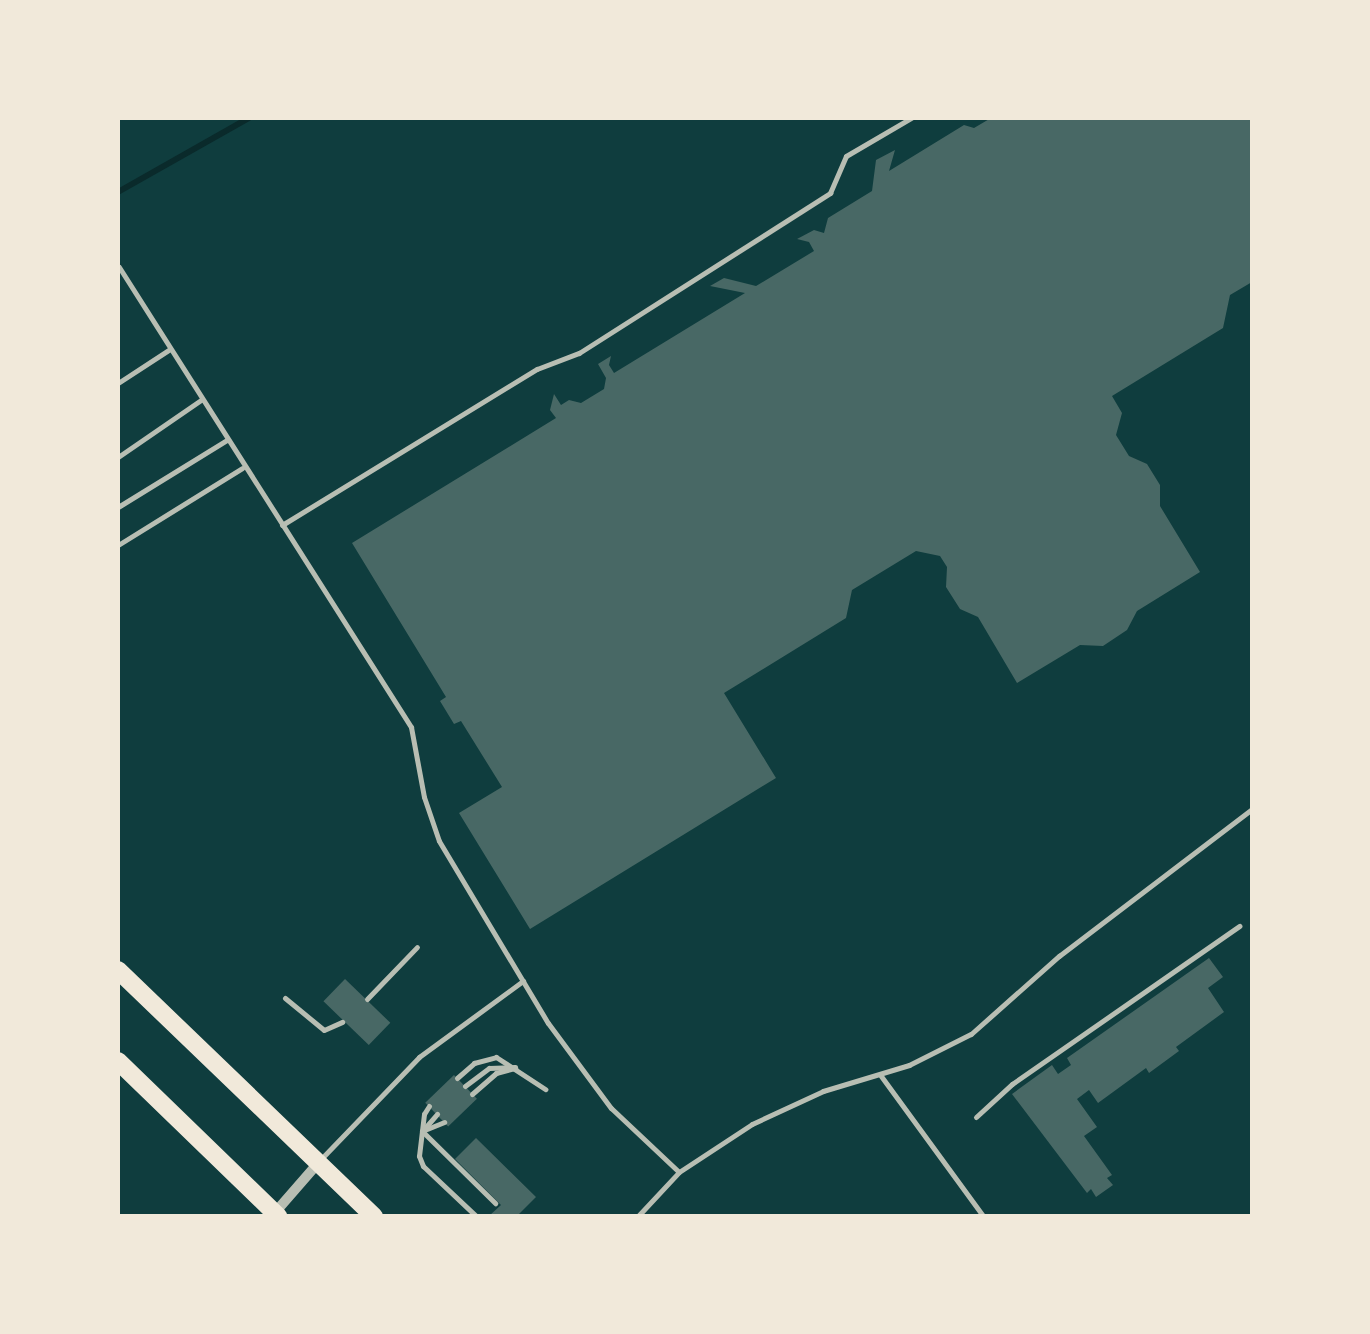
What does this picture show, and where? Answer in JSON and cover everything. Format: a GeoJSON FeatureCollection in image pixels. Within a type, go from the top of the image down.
{"type":"FeatureCollection","features":[{"type":"Feature","properties":{"kind":"highway"},"geometry":{"type":"LineString","coordinates":[[118,970],[374,1216]]}},
{"type":"Feature","properties":{"kind":"highway"},"geometry":{"type":"LineString","coordinates":[[118,1061],[274,1215]]}},
{"type":"Feature","properties":{"kind":"street"},"geometry":{"type":"LineString","coordinates":[[274,1215],[319,1162]]}},
{"type":"Feature","properties":{"kind":"lane"},"geometry":{"type":"LineString","coordinates":[[281,526],[537,370],[578,353],[830,193],[846,156],[911,118]]}},
{"type":"Feature","properties":{"kind":"lane"},"geometry":{"type":"LineString","coordinates":[[119,267],[411,727],[424,797],[439,841],[523,982],[573,1061],[602,1097],[679,1172]]}},
{"type":"Feature","properties":{"kind":"lane"},"geometry":{"type":"LineString","coordinates":[[118,383],[170,349]]}},
{"type":"Feature","properties":{"kind":"lane"},"geometry":{"type":"LineString","coordinates":[[118,457],[201,400]]}},
{"type":"Feature","properties":{"kind":"lane"},"geometry":{"type":"LineString","coordinates":[[118,508],[226,440]]}},
{"type":"Feature","properties":{"kind":"lane"},"geometry":{"type":"LineString","coordinates":[[118,545],[243,467]]}},
{"type":"Feature","properties":{"kind":"lane"},"geometry":{"type":"LineString","coordinates":[[638,1216],[679,1172],[752,1124],[798,1101],[881,1076],[971,1034],[1059,956],[1252,809]]}},
{"type":"Feature","properties":{"kind":"lane"},"geometry":{"type":"LineString","coordinates":[[976,1117],[1012,1084],[1239,926]]}},
{"type":"Feature","properties":{"kind":"lane"},"geometry":{"type":"LineString","coordinates":[[367,998],[418,948]]}},
{"type":"Feature","properties":{"kind":"lane"},"geometry":{"type":"LineString","coordinates":[[319,1162],[419,1057],[523,982]]}},
{"type":"Feature","properties":{"kind":"lane"},"geometry":{"type":"LineString","coordinates":[[285,998],[324,1030],[342,1022]]}},
{"type":"Feature","properties":{"kind":"lane"},"geometry":{"type":"LineString","coordinates":[[458,1078],[484,1059],[496,1057],[545,1089]]}},
{"type":"Feature","properties":{"kind":"lane"},"geometry":{"type":"LineString","coordinates":[[465,1086],[489,1068],[518,1068]]}},
{"type":"Feature","properties":{"kind":"lane"},"geometry":{"type":"LineString","coordinates":[[472,1094],[496,1073],[518,1068]]}},
{"type":"Feature","properties":{"kind":"lane"},"geometry":{"type":"LineString","coordinates":[[881,1076],[983,1216]]}},
{"type":"Feature","properties":{"kind":"lane"},"geometry":{"type":"LineString","coordinates":[[429,1106],[418,1148],[424,1166],[476,1216]]}},
{"type":"Feature","properties":{"kind":"lane"},"geometry":{"type":"LineString","coordinates":[[422,1131],[436,1114]]}},
{"type":"Feature","properties":{"kind":"lane"},"geometry":{"type":"LineString","coordinates":[[422,1131],[444,1122]]}},
{"type":"Feature","properties":{"kind":"lane"},"geometry":{"type":"LineString","coordinates":[[422,1131],[495,1203]]}},
{"type":"Feature","properties":{"kind":"building"},"geometry":{"type":"Polygon","coordinates":[[[991,118],[1252,118],[1252,282],[1230,295],[1223,328],[1112,396],[1122,413],[1116,435],[1129,456],[1147,464],[1160,485],[1160,506],[1200,572],[1137,611],[1127,630],[1103,646],[1080,645],[1017,683],[978,617],[960,609],[946,587],[947,567],[940,556],[916,551],[852,590],[846,618],[724,693],[776,778],[530,929],[459,813],[502,787],[461,721],[454,724],[440,701],[446,697],[352,543],[556,418],[550,410],[554,394],[561,405],[569,400],[581,403],[604,389],[606,378],[598,364],[611,356],[609,365],[614,373],[745,293],[710,286],[724,278],[756,286],[814,251],[809,242],[797,239],[814,230],[824,233],[828,218],[872,191],[876,160],[895,150],[889,171],[964,125],[974,128],[991,118]]]}},
{"type":"Feature","properties":{"kind":"building"},"geometry":{"type":"Polygon","coordinates":[[[1209,958],[1223,977],[1208,988],[1224,1012],[1176,1047],[1179,1051],[1149,1073],[1146,1068],[1098,1103],[1089,1090],[1077,1099],[1097,1127],[1084,1136],[1112,1175],[1107,1178],[1113,1185],[1096,1197],[1091,1189],[1087,1193],[1012,1094],[1052,1065],[1058,1074],[1071,1065],[1067,1058],[1209,958]]]}},
{"type":"Feature","properties":{"kind":"building"},"geometry":{"type":"Polygon","coordinates":[[[345,979],[390,1023],[369,1045],[323,1001],[345,979]]]}},
{"type":"Feature","properties":{"kind":"building"},"geometry":{"type":"Polygon","coordinates":[[[454,1075],[477,1099],[448,1127],[425,1103],[454,1075]]]}},
{"type":"Feature","properties":{"kind":"building"},"geometry":{"type":"Polygon","coordinates":[[[476,1138],[536,1197],[517,1216],[489,1216],[501,1205],[455,1159],[476,1138]]]}},
{"type":"Feature","properties":{"kind":"waterway"},"geometry":{"type":"LineString","coordinates":[[118,192],[249,118]]}}]}
